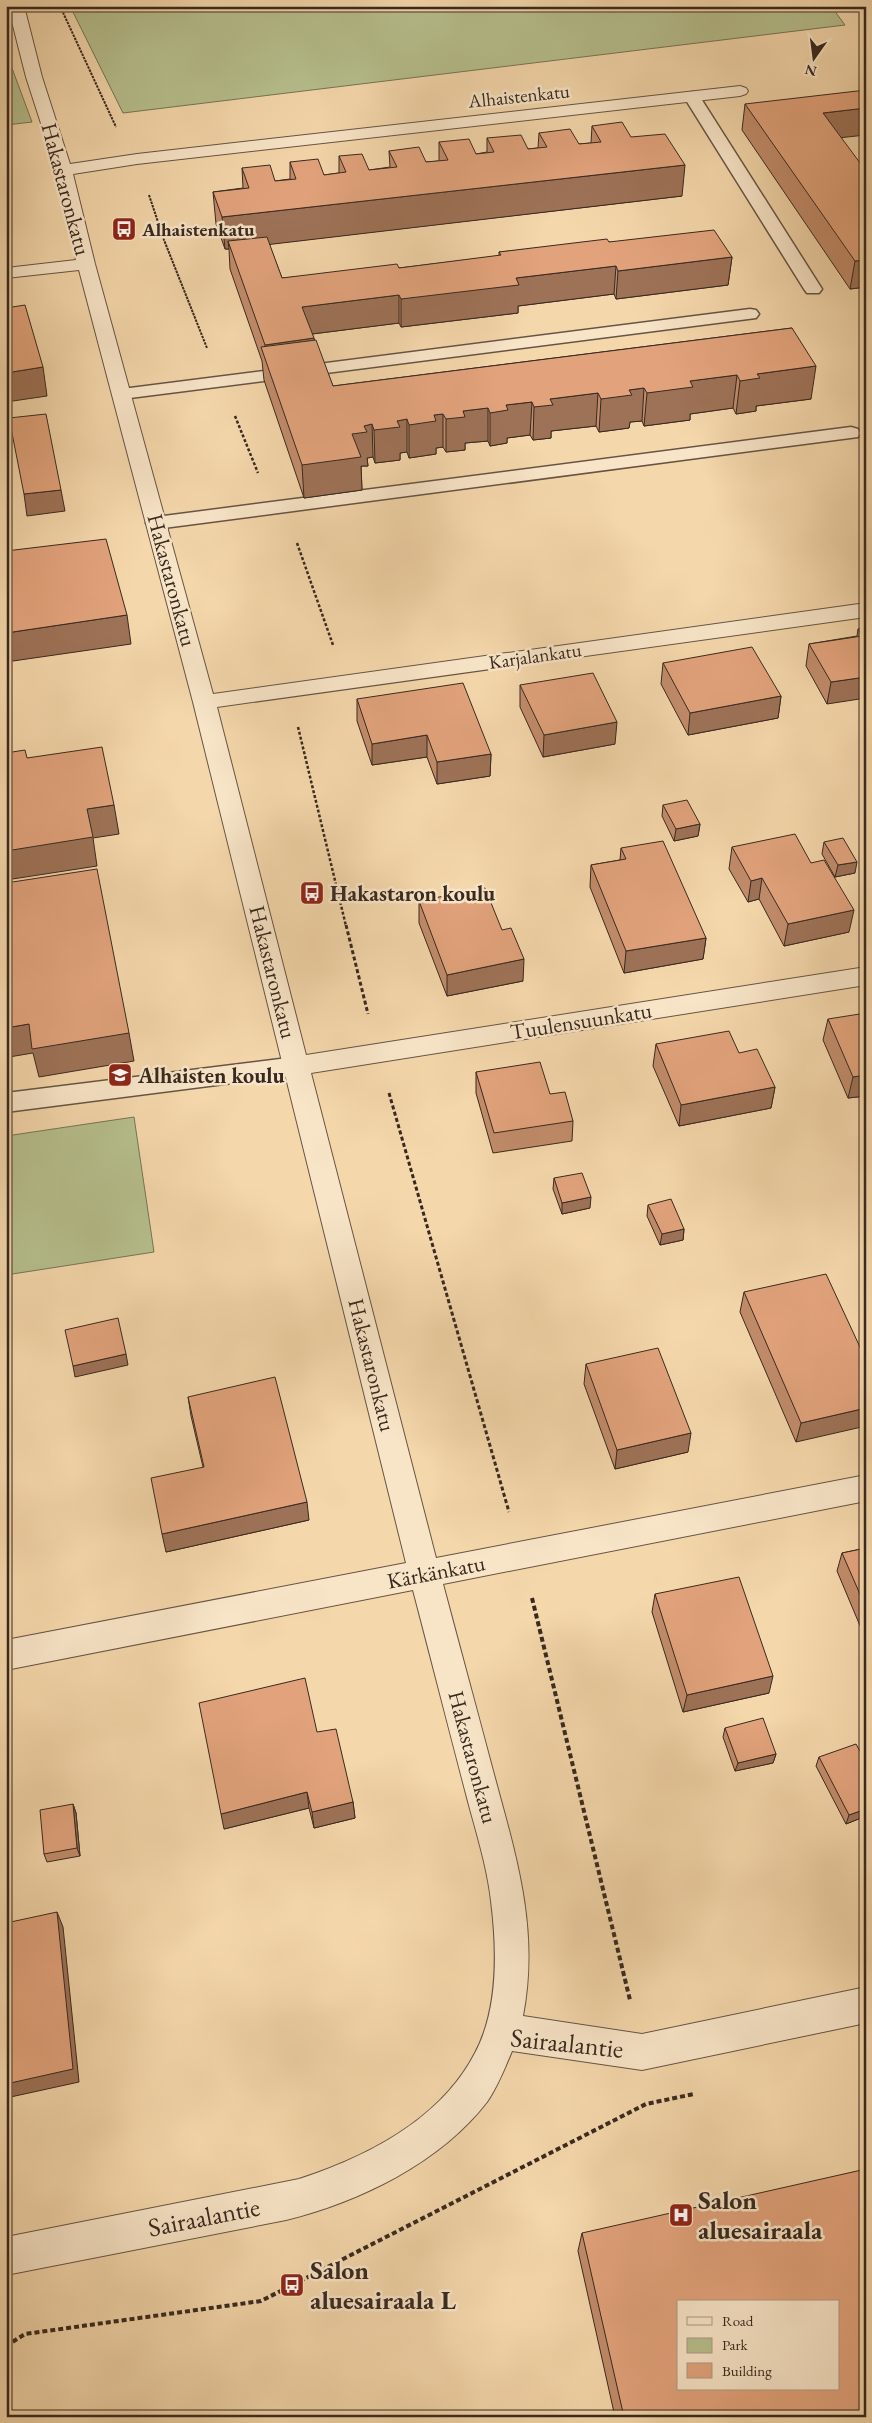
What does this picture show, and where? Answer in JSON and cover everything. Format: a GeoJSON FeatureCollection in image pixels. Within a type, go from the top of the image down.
{"type":"FeatureCollection","features":[{"type":"Feature","properties":{"kind":"street","name":"Hakastaronkatu"},"geometry":{"type":"LineString","coordinates":[[16,6],[34,77],[64,170],[86,264],[204,702],[425,1575],[504,1875],[512,1912],[514,1948],[510,1991],[501,2031]]}},
{"type":"Feature","properties":{"kind":"street","name":"Alhaistenkatu"},"geometry":{"type":"LineString","coordinates":[[64,170],[137,159],[740,92]]}},
{"type":"Feature","properties":{"kind":"street"},"geometry":{"type":"LineString","coordinates":[[6,273],[86,264]]}},
{"type":"Feature","properties":{"kind":"street","name":"Karjalankatu"},"geometry":{"type":"LineString","coordinates":[[204,702],[866,610]]}},
{"type":"Feature","properties":{"kind":"street","name":"Tuulensuunkatu"},"geometry":{"type":"LineString","coordinates":[[296,1066],[866,976]]}},
{"type":"Feature","properties":{"kind":"street","name":"Kärkänkatu"},"geometry":{"type":"LineString","coordinates":[[6,1655],[866,1488]]}},
{"type":"Feature","properties":{"kind":"street","name":"Sairaalantie"},"geometry":{"type":"LineString","coordinates":[[6,2256],[299,2198],[346,2182],[393,2157],[421,2138],[452,2113],[474,2088],[488,2065],[501,2031],[642,2052],[866,2005]]}},
{"type":"Feature","properties":{"kind":"lane"},"geometry":{"type":"LineString","coordinates":[[692,97],[813,289]]}},
{"type":"Feature","properties":{"kind":"lane"},"geometry":{"type":"LineString","coordinates":[[122,394],[750,314]]}},
{"type":"Feature","properties":{"kind":"lane"},"geometry":{"type":"LineString","coordinates":[[156,523],[851,433]]}},
{"type":"Feature","properties":{"kind":"lane"},"geometry":{"type":"LineString","coordinates":[[6,1103],[296,1066]]}},
{"type":"Feature","properties":{"kind":"path"},"geometry":{"type":"LineString","coordinates":[[60,6],[121,138],[137,159],[164,240],[257,473],[284,507]]}},
{"type":"Feature","properties":{"kind":"path"},"geometry":{"type":"LineString","coordinates":[[6,2346],[25,2334],[261,2300],[646,2104],[642,2052],[521,1555]]}},
{"type":"Feature","properties":{"kind":"green space"},"geometry":{"type":"Polygon","coordinates":[[[70,6],[831,6],[845,25],[123,113],[70,6]]]}},
{"type":"Feature","properties":{"kind":"green space"},"geometry":{"type":"Polygon","coordinates":[[[6,52],[32,122],[6,125],[6,52]]]}},
{"type":"Feature","properties":{"kind":"green space"},"geometry":{"type":"Polygon","coordinates":[[[134,1117],[154,1252],[6,1275],[6,1136],[134,1117]]]}},
{"type":"Feature","properties":{"kind":"building"},"geometry":{"type":"Polygon","coordinates":[[[866,90],[866,108],[823,113],[866,171],[866,260],[855,261],[745,104],[866,90]]]}},
{"type":"Feature","properties":{"kind":"building"},"geometry":{"type":"Polygon","coordinates":[[[622,122],[631,137],[665,134],[685,165],[222,217],[213,192],[249,188],[242,168],[270,165],[275,181],[296,179],[290,162],[318,159],[324,175],[346,172],[339,156],[362,154],[369,170],[397,167],[389,151],[419,147],[426,162],[448,160],[439,142],[469,139],[476,154],[494,152],[487,138],[521,135],[528,149],[547,147],[539,133],[570,129],[579,144],[601,142],[592,126],[622,122]]]}},
{"type":"Feature","properties":{"kind":"building"},"geometry":{"type":"Polygon","coordinates":[[[714,230],[732,257],[618,271],[616,266],[516,278],[519,285],[401,299],[399,295],[302,307],[314,338],[265,345],[228,241],[267,237],[282,278],[397,264],[399,268],[501,255],[499,252],[607,239],[609,242],[714,230]]]}},
{"type":"Feature","properties":{"kind":"building"},"geometry":{"type":"Polygon","coordinates":[[[25,305],[43,367],[6,373],[6,308],[25,305]]]}},
{"type":"Feature","properties":{"kind":"building"},"geometry":{"type":"Polygon","coordinates":[[[792,328],[816,366],[757,374],[760,378],[740,381],[737,375],[690,381],[693,387],[647,393],[644,388],[629,390],[632,395],[601,399],[598,393],[550,399],[553,405],[534,407],[532,402],[506,405],[508,410],[490,413],[488,408],[463,411],[465,417],[446,419],[443,414],[434,415],[436,421],[409,425],[407,419],[397,421],[400,427],[374,430],[372,424],[364,426],[367,432],[352,434],[361,457],[302,465],[261,347],[316,340],[333,386],[792,328]]]}},
{"type":"Feature","properties":{"kind":"building"},"geometry":{"type":"Polygon","coordinates":[[[46,414],[61,490],[24,494],[9,418],[46,414]]]}},
{"type":"Feature","properties":{"kind":"building"},"geometry":{"type":"Polygon","coordinates":[[[106,539],[127,615],[6,633],[6,551],[106,539]]]}},
{"type":"Feature","properties":{"kind":"building"},"geometry":{"type":"Polygon","coordinates":[[[866,628],[866,677],[831,682],[809,644],[862,636],[858,629],[866,628]]]}},
{"type":"Feature","properties":{"kind":"building"},"geometry":{"type":"Polygon","coordinates":[[[752,647],[781,696],[690,713],[663,663],[752,647]]]}},
{"type":"Feature","properties":{"kind":"building"},"geometry":{"type":"Polygon","coordinates":[[[593,673],[617,722],[544,735],[520,685],[593,673]]]}},
{"type":"Feature","properties":{"kind":"building"},"geometry":{"type":"Polygon","coordinates":[[[463,683],[491,754],[437,762],[427,735],[372,744],[357,699],[463,683]]]}},
{"type":"Feature","properties":{"kind":"building"},"geometry":{"type":"Polygon","coordinates":[[[102,747],[114,805],[87,809],[93,837],[6,851],[6,753],[25,750],[27,758],[102,747]]]}},
{"type":"Feature","properties":{"kind":"building"},"geometry":{"type":"Polygon","coordinates":[[[687,800],[700,824],[676,829],[663,805],[687,800]]]}},
{"type":"Feature","properties":{"kind":"building"},"geometry":{"type":"Polygon","coordinates":[[[795,834],[811,863],[824,860],[854,910],[788,924],[762,878],[751,881],[732,847],[795,834]]]}},
{"type":"Feature","properties":{"kind":"building"},"geometry":{"type":"Polygon","coordinates":[[[843,838],[857,862],[838,865],[824,842],[843,838]]]}},
{"type":"Feature","properties":{"kind":"building"},"geometry":{"type":"Polygon","coordinates":[[[663,841],[706,938],[626,951],[591,865],[626,859],[621,848],[663,841]]]}},
{"type":"Feature","properties":{"kind":"building"},"geometry":{"type":"Polygon","coordinates":[[[97,869],[129,1033],[32,1049],[29,1024],[6,1028],[6,883],[97,869]]]}},
{"type":"Feature","properties":{"kind":"building"},"geometry":{"type":"Polygon","coordinates":[[[485,888],[502,930],[511,928],[524,959],[447,975],[419,901],[485,888]]]}},
{"type":"Feature","properties":{"kind":"building"},"geometry":{"type":"Polygon","coordinates":[[[866,1013],[866,1075],[853,1077],[828,1019],[866,1013]]]}},
{"type":"Feature","properties":{"kind":"building"},"geometry":{"type":"Polygon","coordinates":[[[729,1031],[739,1053],[757,1049],[775,1087],[681,1105],[656,1044],[729,1031]]]}},
{"type":"Feature","properties":{"kind":"building"},"geometry":{"type":"Polygon","coordinates":[[[540,1062],[550,1094],[565,1092],[573,1121],[494,1133],[476,1072],[540,1062]]]}},
{"type":"Feature","properties":{"kind":"building"},"geometry":{"type":"Polygon","coordinates":[[[582,1173],[591,1197],[562,1203],[554,1178],[582,1173]]]}},
{"type":"Feature","properties":{"kind":"building"},"geometry":{"type":"Polygon","coordinates":[[[671,1199],[684,1229],[662,1234],[648,1205],[671,1199]]]}},
{"type":"Feature","properties":{"kind":"building"},"geometry":{"type":"Polygon","coordinates":[[[826,1274],[866,1360],[866,1408],[801,1423],[744,1292],[826,1274]]]}},
{"type":"Feature","properties":{"kind":"building"},"geometry":{"type":"Polygon","coordinates":[[[118,1318],[126,1354],[73,1366],[65,1330],[118,1318]]]}},
{"type":"Feature","properties":{"kind":"building"},"geometry":{"type":"Polygon","coordinates":[[[658,1348],[691,1433],[617,1450],[586,1364],[658,1348]]]}},
{"type":"Feature","properties":{"kind":"building"},"geometry":{"type":"Polygon","coordinates":[[[275,1377],[307,1502],[162,1534],[151,1478],[204,1467],[188,1397],[275,1377]]]}},
{"type":"Feature","properties":{"kind":"building"},"geometry":{"type":"Polygon","coordinates":[[[866,1548],[866,1608],[842,1553],[866,1548]]]}},
{"type":"Feature","properties":{"kind":"building"},"geometry":{"type":"Polygon","coordinates":[[[739,1577],[773,1676],[687,1695],[655,1594],[739,1577]]]}},
{"type":"Feature","properties":{"kind":"building"},"geometry":{"type":"Polygon","coordinates":[[[305,1678],[317,1732],[336,1729],[353,1802],[312,1812],[307,1792],[221,1814],[199,1703],[305,1678]]]}},
{"type":"Feature","properties":{"kind":"building"},"geometry":{"type":"Polygon","coordinates":[[[763,1718],[776,1754],[738,1763],[725,1728],[763,1718]]]}},
{"type":"Feature","properties":{"kind":"building"},"geometry":{"type":"Polygon","coordinates":[[[856,1744],[866,1762],[866,1809],[849,1815],[819,1757],[856,1744]]]}},
{"type":"Feature","properties":{"kind":"building"},"geometry":{"type":"Polygon","coordinates":[[[73,1804],[77,1848],[44,1854],[40,1810],[73,1804]]]}},
{"type":"Feature","properties":{"kind":"building"},"geometry":{"type":"Polygon","coordinates":[[[57,1912],[73,2069],[6,2084],[6,1923],[57,1912]]]}},
{"type":"Feature","properties":{"kind":"building"},"geometry":{"type":"Polygon","coordinates":[[[866,2169],[866,2417],[624,2417],[582,2233],[866,2169]]]}},
{"type":"Feature","properties":{"kind":"place","name":"Alhaistenkatu"},"geometry":{"type":"Point","coordinates":[124,229]}},
{"type":"Feature","properties":{"kind":"place","name":"Hakastaron koulu"},"geometry":{"type":"Point","coordinates":[312,893]}},
{"type":"Feature","properties":{"kind":"place","name":"Alhaisten koulu"},"geometry":{"type":"Point","coordinates":[120,1075]}},
{"type":"Feature","properties":{"kind":"place","name":"Salon aluesairaala"},"geometry":{"type":"Point","coordinates":[681,2215]}},
{"type":"Feature","properties":{"kind":"place","name":"Salon aluesairaala L"},"geometry":{"type":"Point","coordinates":[292,2285]}}]}
